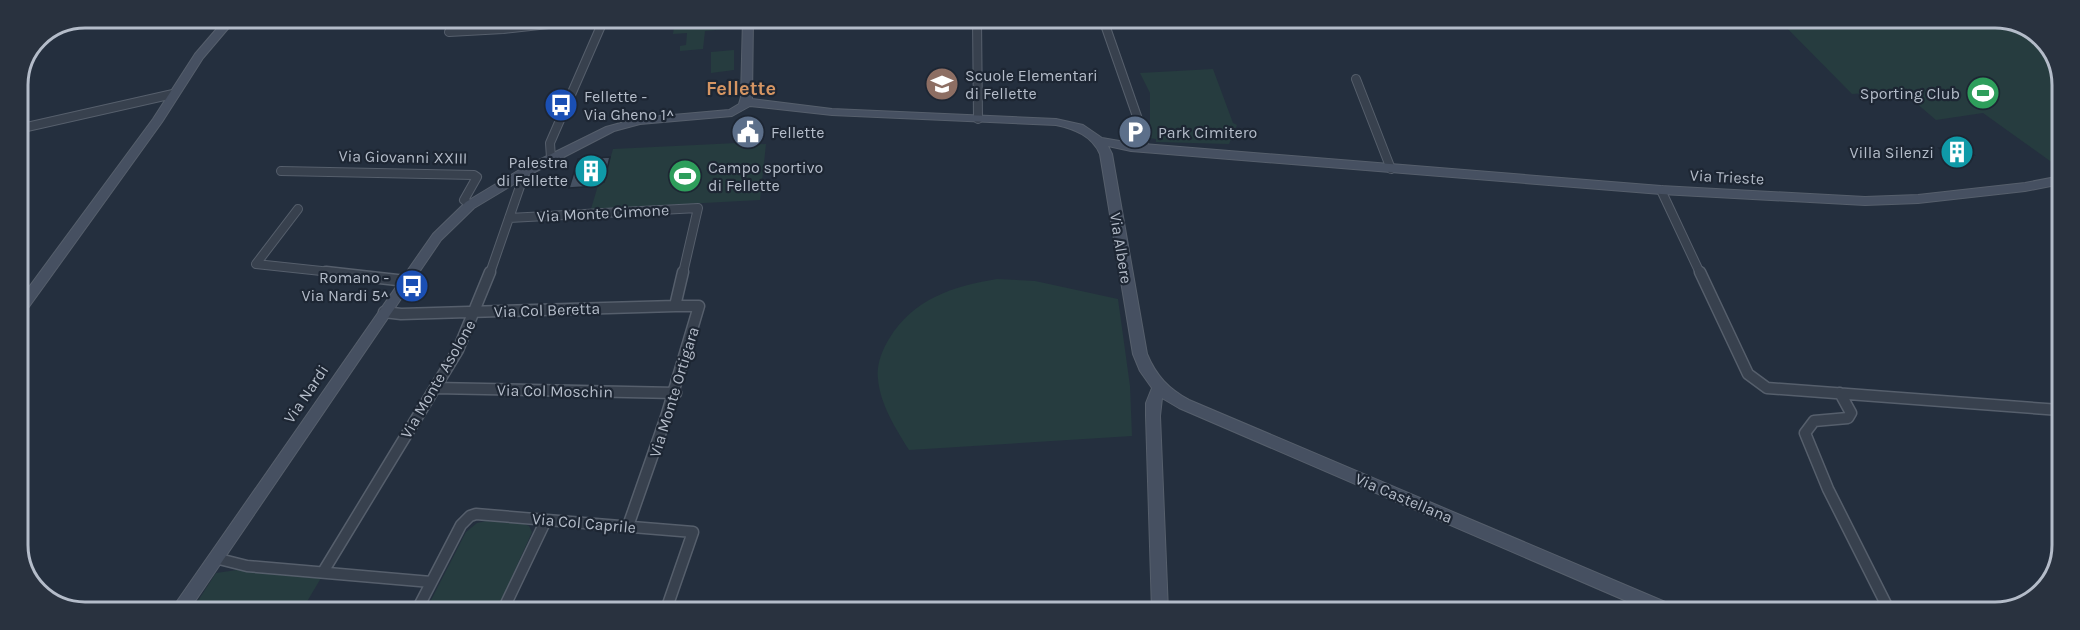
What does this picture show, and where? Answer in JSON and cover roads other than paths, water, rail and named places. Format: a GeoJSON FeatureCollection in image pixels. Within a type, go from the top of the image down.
{"type":"FeatureCollection","features":[{"type":"Feature","properties":{"kind":"street"},"geometry":{"type":"LineString","coordinates":[[28,298],[158,120],[199,56],[223,28]]}},
{"type":"Feature","properties":{"kind":"street"},"geometry":{"type":"LineString","coordinates":[[451,28],[449,32],[512,28]]}},
{"type":"Feature","properties":{"kind":"street"},"geometry":{"type":"LineString","coordinates":[[551,158],[550,143],[600,28]]}},
{"type":"Feature","properties":{"kind":"street"},"geometry":{"type":"LineString","coordinates":[[742,106],[748,84],[748,28]]}},
{"type":"Feature","properties":{"kind":"street"},"geometry":{"type":"LineString","coordinates":[[742,106],[978,119],[977,28]]}},
{"type":"Feature","properties":{"kind":"street"},"geometry":{"type":"LineString","coordinates":[[1106,28],[1140,125],[1137,147]]}},
{"type":"Feature","properties":{"kind":"street"},"geometry":{"type":"LineString","coordinates":[[1356,79],[1390,169]]}},
{"type":"Feature","properties":{"kind":"street"},"geometry":{"type":"LineString","coordinates":[[748,84],[758,95],[780,106],[796,110]]}},
{"type":"Feature","properties":{"kind":"street"},"geometry":{"type":"LineString","coordinates":[[28,127],[173,94]]}},
{"type":"Feature","properties":{"kind":"street"},"geometry":{"type":"LineString","coordinates":[[470,205],[551,158],[603,132],[629,123],[728,114],[742,106],[780,106]]}},
{"type":"Feature","properties":{"kind":"street","name":"Via Albere"},"geometry":{"type":"LineString","coordinates":[[978,119],[1056,122],[1086,132],[1099,141],[1106,154],[1137,343],[1146,372]]}},
{"type":"Feature","properties":{"kind":"street","name":"Via Trieste"},"geometry":{"type":"LineString","coordinates":[[1099,141],[1137,147],[1661,190],[1891,201],[2025,187],[2051,182]]}},
{"type":"Feature","properties":{"kind":"street","name":"Via Trieste"},"geometry":{"type":"LineString","coordinates":[[1106,154],[1137,147]]}},
{"type":"Feature","properties":{"kind":"street","name":"Via Giovanni XXIII"},"geometry":{"type":"LineString","coordinates":[[280,171],[474,175],[477,177],[464,200],[470,205]]}},
{"type":"Feature","properties":{"kind":"street","name":"Via Monte Asolone"},"geometry":{"type":"LineString","coordinates":[[323,572],[435,388],[476,312],[525,172]]}},
{"type":"Feature","properties":{"kind":"street"},"geometry":{"type":"LineString","coordinates":[[1661,190],[1748,374],[1767,388],[2052,410]]}},
{"type":"Feature","properties":{"kind":"street","name":"Via Nardi"},"geometry":{"type":"LineString","coordinates":[[185,602],[406,280],[437,237],[470,205]]}},
{"type":"Feature","properties":{"kind":"street","name":"Via Monte Cimone"},"geometry":{"type":"LineString","coordinates":[[509,218],[698,208]]}},
{"type":"Feature","properties":{"kind":"street","name":"Via Monte Ortigara"},"geometry":{"type":"LineString","coordinates":[[628,526],[676,393],[699,306],[675,306],[698,208]]}},
{"type":"Feature","properties":{"kind":"street"},"geometry":{"type":"LineString","coordinates":[[298,209],[256,264],[406,280]]}},
{"type":"Feature","properties":{"kind":"street","name":"Via Col Beretta"},"geometry":{"type":"LineString","coordinates":[[384,312],[401,314],[675,306]]}},
{"type":"Feature","properties":{"kind":"street","name":"Via Castellana"},"geometry":{"type":"LineString","coordinates":[[1146,372],[1159,387],[1184,404],[1648,602]]}},
{"type":"Feature","properties":{"kind":"street"},"geometry":{"type":"LineString","coordinates":[[1159,387],[1153,403],[1153,417],[1160,602]]}},
{"type":"Feature","properties":{"kind":"street","name":"Via Col Moschin"},"geometry":{"type":"LineString","coordinates":[[435,388],[676,393]]}},
{"type":"Feature","properties":{"kind":"street"},"geometry":{"type":"LineString","coordinates":[[1840,393],[1851,413],[1848,418],[1814,421],[1805,433],[1828,489],[1885,602]]}},
{"type":"Feature","properties":{"kind":"street","name":"Via Col Caprile"},"geometry":{"type":"LineString","coordinates":[[421,602],[461,525],[470,516],[476,514],[693,532],[669,602]]}},
{"type":"Feature","properties":{"kind":"street"},"geometry":{"type":"LineString","coordinates":[[507,602],[546,520]]}},
{"type":"Feature","properties":{"kind":"street"},"geometry":{"type":"LineString","coordinates":[[215,558],[247,566],[431,582]]}},
{"type":"Feature","properties":{"kind":"place","name":"Scuole Elementari di Fellette"},"geometry":{"type":"Point","coordinates":[942,84]}},
{"type":"Feature","properties":{"kind":"place","name":"Sporting Club"},"geometry":{"type":"Point","coordinates":[1983,93]}},
{"type":"Feature","properties":{"kind":"place","name":"Fellette - Via Gheno 1^"},"geometry":{"type":"Point","coordinates":[561,105]}},
{"type":"Feature","properties":{"kind":"place","name":"Fellette"},"geometry":{"type":"Point","coordinates":[748,132]}},
{"type":"Feature","properties":{"kind":"place","name":"Park Cimitero"},"geometry":{"type":"Point","coordinates":[1135,132]}},
{"type":"Feature","properties":{"kind":"place","name":"Villa Silenzi"},"geometry":{"type":"Point","coordinates":[1957,152]}},
{"type":"Feature","properties":{"kind":"place","name":"Palestra di Fellette"},"geometry":{"type":"Point","coordinates":[591,171]}},
{"type":"Feature","properties":{"kind":"place","name":"Campo sportivo di Fellette"},"geometry":{"type":"Point","coordinates":[685,176]}},
{"type":"Feature","properties":{"kind":"place","name":"Romano - Via Nardi 5^"},"geometry":{"type":"Point","coordinates":[412,286]}},
{"type":"Feature","properties":{"kind":"district","name":"Fellette"},"geometry":{"type":"Point","coordinates":[741,88]}}]}
